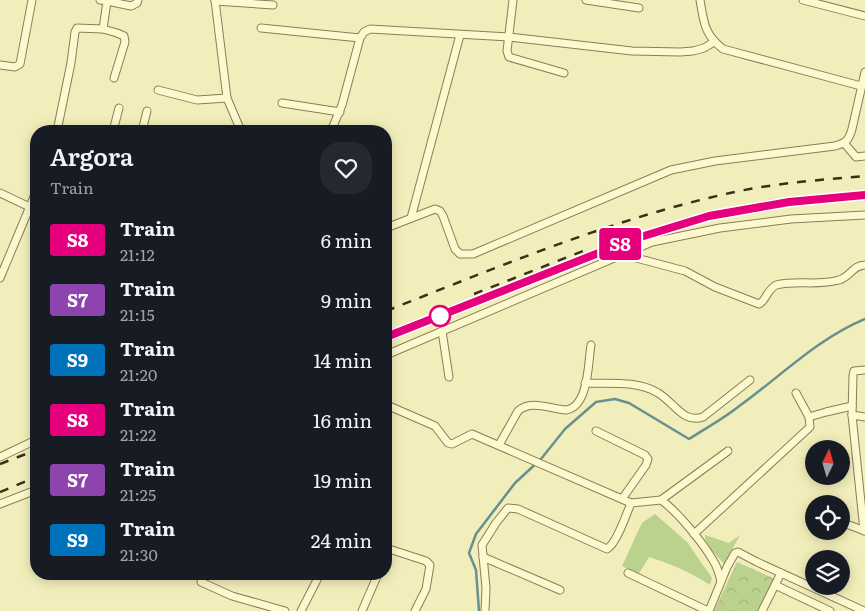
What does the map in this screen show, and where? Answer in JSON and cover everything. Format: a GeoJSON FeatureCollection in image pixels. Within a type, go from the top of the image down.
{"type":"FeatureCollection","features":[{"type":"Feature","properties":{"kind":"street"},"geometry":{"type":"LineString","coordinates":[[0,65],[15,67],[20,64],[32,0]]}},
{"type":"Feature","properties":{"kind":"street"},"geometry":{"type":"LineString","coordinates":[[102,29],[103,1],[131,6],[138,3],[138,0]]}},
{"type":"Feature","properties":{"kind":"street"},"geometry":{"type":"LineString","coordinates":[[513,0],[507,52],[509,57],[564,73]]}},
{"type":"Feature","properties":{"kind":"street"},"geometry":{"type":"LineString","coordinates":[[586,0],[639,8]]}},
{"type":"Feature","properties":{"kind":"street"},"geometry":{"type":"LineString","coordinates":[[700,0],[705,29],[714,42],[723,49],[862,90]]}},
{"type":"Feature","properties":{"kind":"street"},"geometry":{"type":"LineString","coordinates":[[803,0],[865,16]]}},
{"type":"Feature","properties":{"kind":"street"},"geometry":{"type":"LineString","coordinates":[[238,125],[227,98],[215,1],[273,5]]}},
{"type":"Feature","properties":{"kind":"street"},"geometry":{"type":"LineString","coordinates":[[58,125],[77,28],[102,29],[124,36],[125,42],[114,78]]}},
{"type":"Feature","properties":{"kind":"street"},"geometry":{"type":"LineString","coordinates":[[261,28],[360,38]]}},
{"type":"Feature","properties":{"kind":"street"},"geometry":{"type":"LineString","coordinates":[[334,125],[340,112],[360,38],[364,32],[370,29],[509,37],[609,49],[680,52],[704,48],[714,42]]}},
{"type":"Feature","properties":{"kind":"street"},"geometry":{"type":"LineString","coordinates":[[411,218],[460,35]]}},
{"type":"Feature","properties":{"kind":"street"},"geometry":{"type":"LineString","coordinates":[[392,226],[435,209],[444,216],[455,249],[460,254],[473,254],[671,170],[715,161],[845,144],[850,138],[865,72]]}},
{"type":"Feature","properties":{"kind":"street"},"geometry":{"type":"LineString","coordinates":[[158,90],[197,100],[227,98]]}},
{"type":"Feature","properties":{"kind":"street"},"geometry":{"type":"LineString","coordinates":[[282,103],[340,112]]}},
{"type":"Feature","properties":{"kind":"street"},"geometry":{"type":"LineString","coordinates":[[115,125],[119,108]]}},
{"type":"Feature","properties":{"kind":"street"},"geometry":{"type":"LineString","coordinates":[[144,125],[147,111]]}},
{"type":"Feature","properties":{"kind":"street"},"geometry":{"type":"LineString","coordinates":[[845,144],[856,157],[865,156]]}},
{"type":"Feature","properties":{"kind":"street"},"geometry":{"type":"LineString","coordinates":[[0,193],[30,207]]}},
{"type":"Feature","properties":{"kind":"street"},"geometry":{"type":"LineString","coordinates":[[0,278],[30,214]]}},
{"type":"Feature","properties":{"kind":"street"},"geometry":{"type":"LineString","coordinates":[[392,352],[652,242],[720,228],[791,219],[865,215]]}},
{"type":"Feature","properties":{"kind":"street"},"geometry":{"type":"LineString","coordinates":[[625,255],[685,272],[715,287],[759,304],[764,300],[770,289],[776,285],[834,281],[846,277],[855,268],[865,265]]}},
{"type":"Feature","properties":{"kind":"street"},"geometry":{"type":"LineString","coordinates":[[442,331],[449,377]]}},
{"type":"Feature","properties":{"kind":"street"},"geometry":{"type":"LineString","coordinates":[[499,444],[518,411],[523,407],[535,405],[571,410],[578,404],[582,398],[591,344]]}},
{"type":"Feature","properties":{"kind":"street"},"geometry":{"type":"LineString","coordinates":[[850,526],[864,531],[852,406],[854,371],[865,370]]}},
{"type":"Feature","properties":{"kind":"street"},"geometry":{"type":"LineString","coordinates":[[585,383],[634,385],[651,389],[661,394],[686,417],[697,419],[704,417],[750,380]]}},
{"type":"Feature","properties":{"kind":"street"},"geometry":{"type":"LineString","coordinates":[[694,534],[810,428],[809,417],[796,393]]}},
{"type":"Feature","properties":{"kind":"street"},"geometry":{"type":"LineString","coordinates":[[809,417],[852,406]]}},
{"type":"Feature","properties":{"kind":"street"},"geometry":{"type":"LineString","coordinates":[[392,407],[435,426],[448,443],[452,444],[472,434],[499,444],[631,503],[661,500],[728,451]]}},
{"type":"Feature","properties":{"kind":"street"},"geometry":{"type":"LineString","coordinates":[[852,415],[865,417]]}},
{"type":"Feature","properties":{"kind":"street"},"geometry":{"type":"LineString","coordinates":[[596,431],[645,455],[648,460],[622,500]]}},
{"type":"Feature","properties":{"kind":"street"},"geometry":{"type":"LineString","coordinates":[[0,456],[30,443]]}},
{"type":"Feature","properties":{"kind":"street"},"geometry":{"type":"LineString","coordinates":[[0,504],[30,492]]}},
{"type":"Feature","properties":{"kind":"street"},"geometry":{"type":"LineString","coordinates":[[661,500],[694,534],[715,563],[721,580]]}},
{"type":"Feature","properties":{"kind":"street"},"geometry":{"type":"LineString","coordinates":[[485,611],[486,588],[482,549],[484,541],[504,511],[510,508],[518,509],[607,549],[615,540],[631,503]]}},
{"type":"Feature","properties":{"kind":"street"},"geometry":{"type":"LineString","coordinates":[[392,551],[426,561],[430,565],[426,589],[415,611]]}},
{"type":"Feature","properties":{"kind":"street"},"geometry":{"type":"LineString","coordinates":[[628,572],[709,611],[721,580],[737,552],[864,611]]}},
{"type":"Feature","properties":{"kind":"street"},"geometry":{"type":"LineString","coordinates":[[483,557],[560,590]]}},
{"type":"Feature","properties":{"kind":"street"},"geometry":{"type":"LineString","coordinates":[[762,611],[781,573]]}},
{"type":"Feature","properties":{"kind":"street"},"geometry":{"type":"LineString","coordinates":[[301,611],[317,580]]}},
{"type":"Feature","properties":{"kind":"street"},"geometry":{"type":"LineString","coordinates":[[362,611],[375,580]]}},
{"type":"Feature","properties":{"kind":"street"},"geometry":{"type":"LineString","coordinates":[[201,582],[232,596],[285,611]]}},
{"type":"Feature","properties":{"kind":"street"},"geometry":{"type":"LineString","coordinates":[[775,585],[830,611]]}},
{"type":"Feature","properties":{"kind":"green space"},"geometry":{"type":"Polygon","coordinates":[[[655,514],[687,542],[712,578],[710,585],[665,562],[649,557],[638,575],[622,566],[642,523],[655,514]]]}},
{"type":"Feature","properties":{"kind":"green space"},"geometry":{"type":"Polygon","coordinates":[[[705,535],[729,543],[740,535],[724,564],[711,549],[705,539],[705,535]]]}},
{"type":"Feature","properties":{"kind":"green space"},"geometry":{"type":"Polygon","coordinates":[[[737,562],[775,579],[760,611],[714,611],[737,562]]]}},
{"type":"Feature","properties":{"kind":"waterway"},"geometry":{"type":"LineString","coordinates":[[479,611],[476,570],[469,553],[476,534],[515,483],[541,459],[565,429],[596,402],[615,399],[629,403],[689,439],[732,411],[831,337],[865,319]]}},
{"type":"Feature","properties":{"kind":"railway"},"geometry":{"type":"LineString","coordinates":[[392,309],[556,245],[642,216],[730,193],[763,187],[865,176]]}},
{"type":"Feature","properties":{"kind":"railway"},"geometry":{"type":"LineString","coordinates":[[392,335],[634,239],[709,217],[789,202],[865,195]]}},
{"type":"Feature","properties":{"kind":"railway"},"geometry":{"type":"LineString","coordinates":[[474,294],[588,249]]}},
{"type":"Feature","properties":{"kind":"railway"},"geometry":{"type":"LineString","coordinates":[[0,464],[30,452]]}},
{"type":"Feature","properties":{"kind":"railway"},"geometry":{"type":"LineString","coordinates":[[0,492],[30,480]]}},
{"type":"Feature","properties":{"kind":"train","name":"S8"},"geometry":{"type":"LineString","coordinates":[[392,335],[634,239],[709,216],[789,202],[865,195]]}}]}
